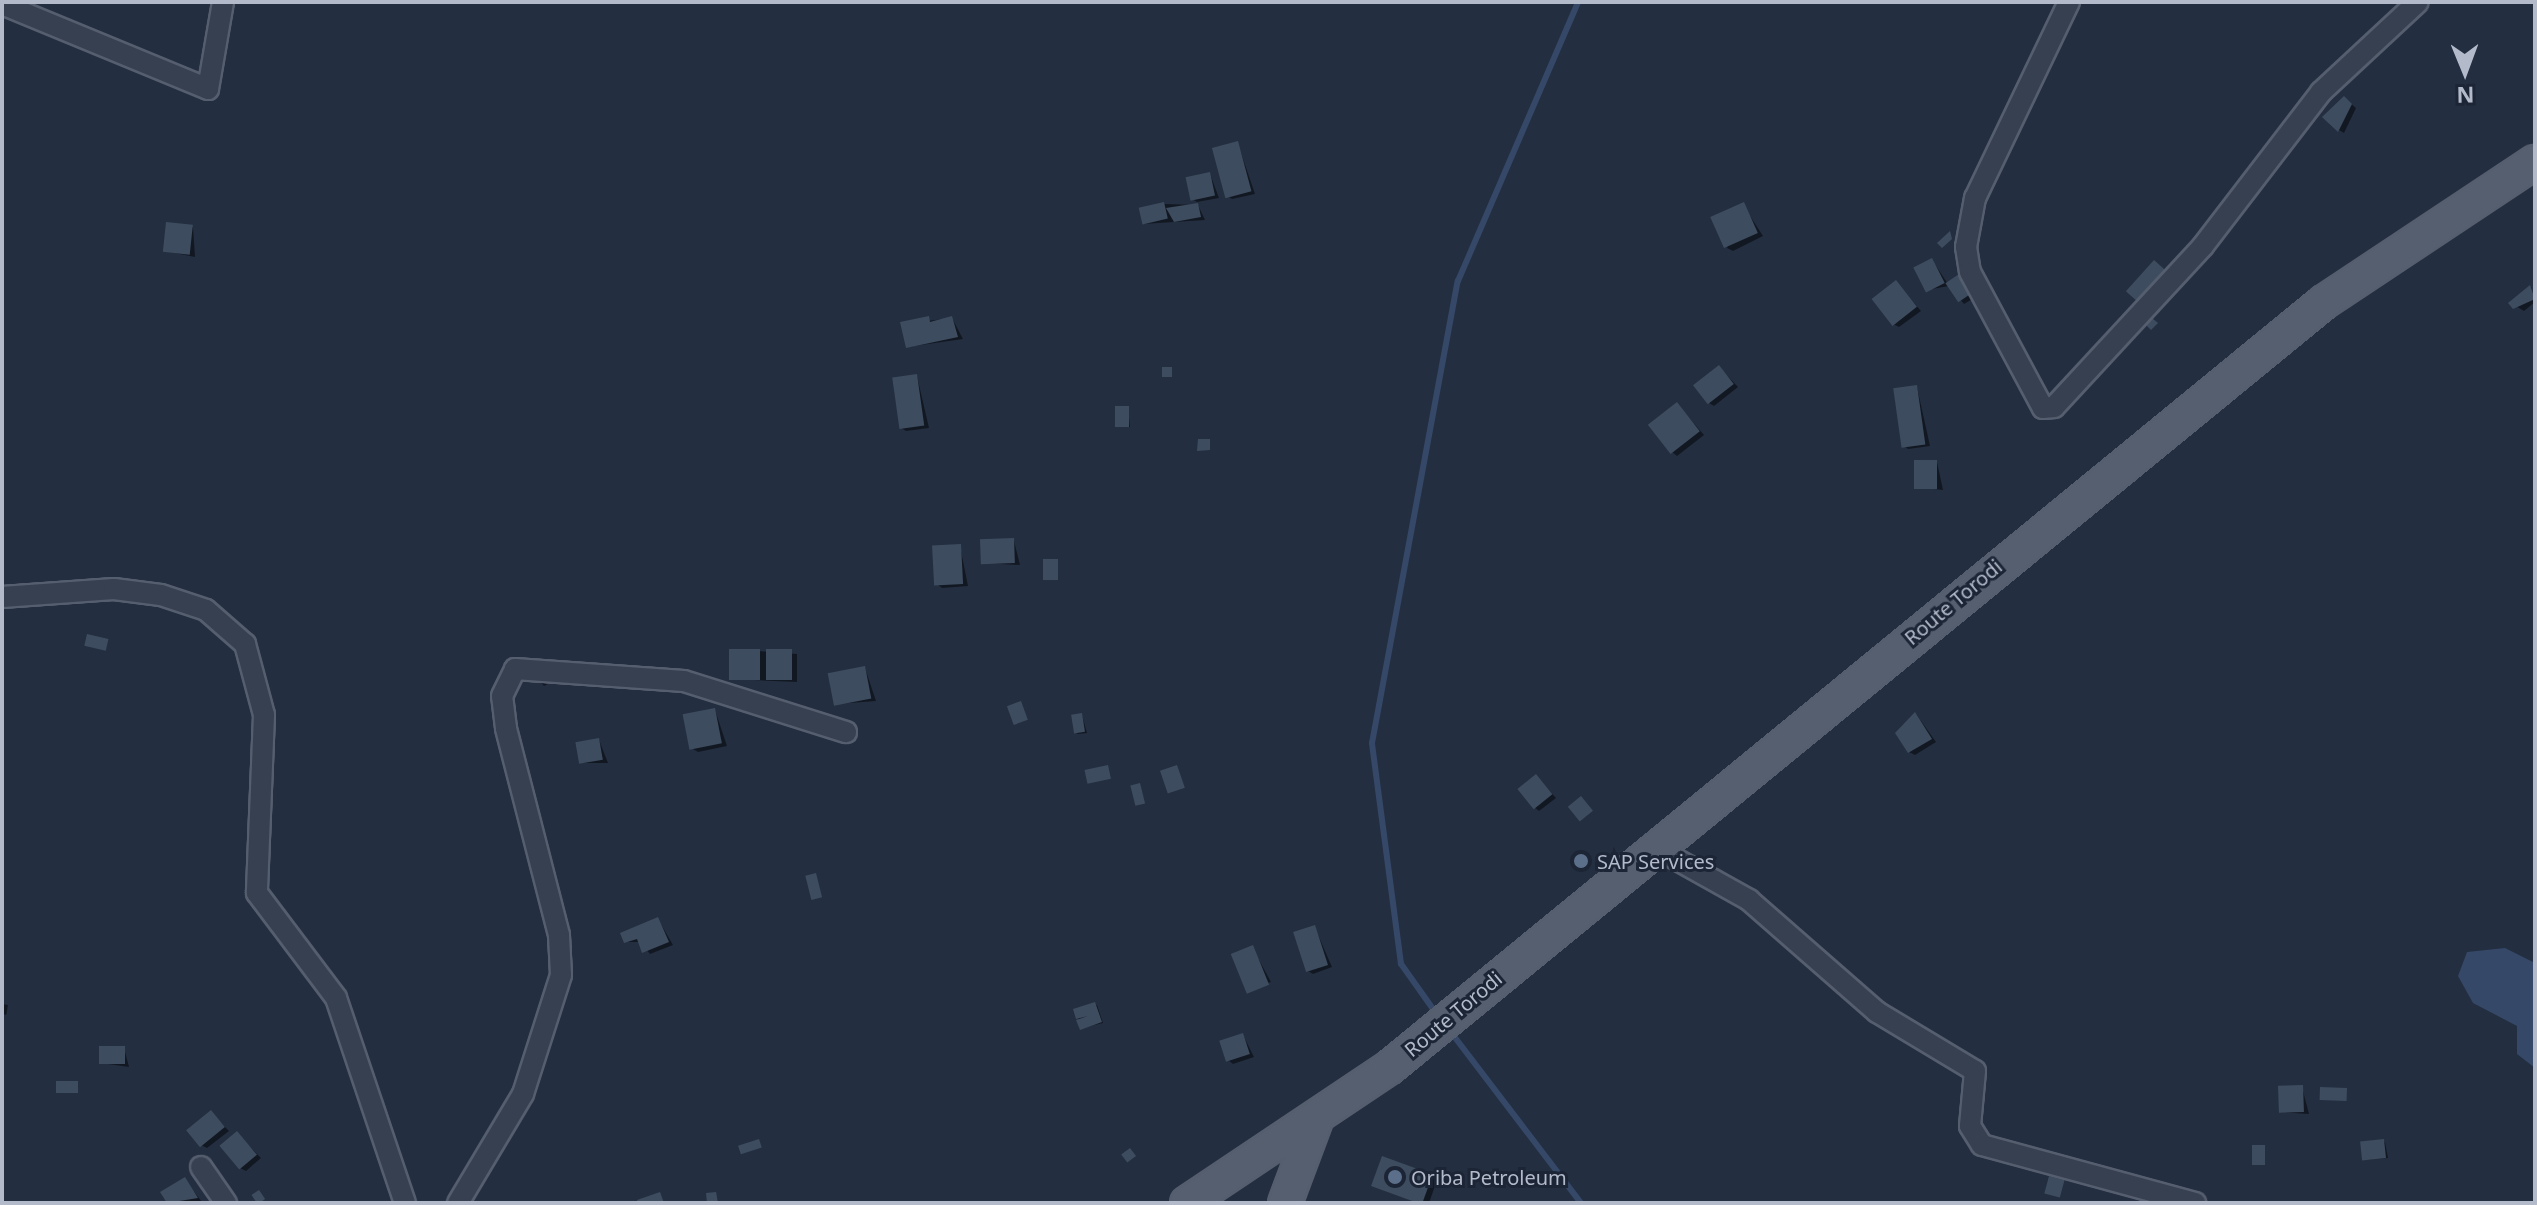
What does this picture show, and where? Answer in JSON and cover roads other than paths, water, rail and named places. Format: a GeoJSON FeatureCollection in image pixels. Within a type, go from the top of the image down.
{"type":"FeatureCollection","features":[{"type":"Feature","properties":{"kind":"main road","name":"Route Torodi"},"geometry":{"type":"LineString","coordinates":[[1210,1201],[1390,1067],[2159,430],[2324,302],[2535,162]]}},
{"type":"Feature","properties":{"kind":"main road"},"geometry":{"type":"LineString","coordinates":[[1285,1203],[1316,1120]]}},
{"type":"Feature","properties":{"kind":"street"},"geometry":{"type":"LineString","coordinates":[[2,4],[208,89],[223,2]]}},
{"type":"Feature","properties":{"kind":"street"},"geometry":{"type":"LineString","coordinates":[[2069,2],[1975,198],[1966,247],[1970,272],[2043,408],[2054,407],[2203,246],[2321,92],[2418,2]]}},
{"type":"Feature","properties":{"kind":"street"},"geometry":{"type":"LineString","coordinates":[[2,597],[114,589],[161,595],[206,610],[245,644],[264,715],[257,893],[336,998],[405,1203]]}},
{"type":"Feature","properties":{"kind":"street"},"geometry":{"type":"LineString","coordinates":[[458,1203],[523,1094],[561,975],[559,935],[506,728],[502,696],[515,669],[684,681],[846,732]]}},
{"type":"Feature","properties":{"kind":"street"},"geometry":{"type":"LineString","coordinates":[[1656,848],[1749,900],[1877,1012],[1975,1071],[1970,1126],[1982,1145],[2195,1203]]}},
{"type":"Feature","properties":{"kind":"street"},"geometry":{"type":"LineString","coordinates":[[201,1167],[226,1203]]}},
{"type":"Feature","properties":{"kind":"water"},"geometry":{"type":"Polygon","coordinates":[[[2505,948],[2535,963],[2535,1068],[2517,1054],[2517,1026],[2473,1003],[2458,976],[2467,952],[2505,948]]]}},
{"type":"Feature","properties":{"kind":"waterway"},"geometry":{"type":"LineString","coordinates":[[1438,1016],[1401,964],[1372,743],[1458,281],[1578,2]]}},
{"type":"Feature","properties":{"kind":"waterway"},"geometry":{"type":"LineString","coordinates":[[1450,1031],[1581,1203]]}},
{"type":"Feature","properties":{"kind":"place","name":"SAP Services"},"geometry":{"type":"Point","coordinates":[1581,861]}},
{"type":"Feature","properties":{"kind":"place","name":"Oriba Petroleum"},"geometry":{"type":"Point","coordinates":[1395,1177]}}]}
